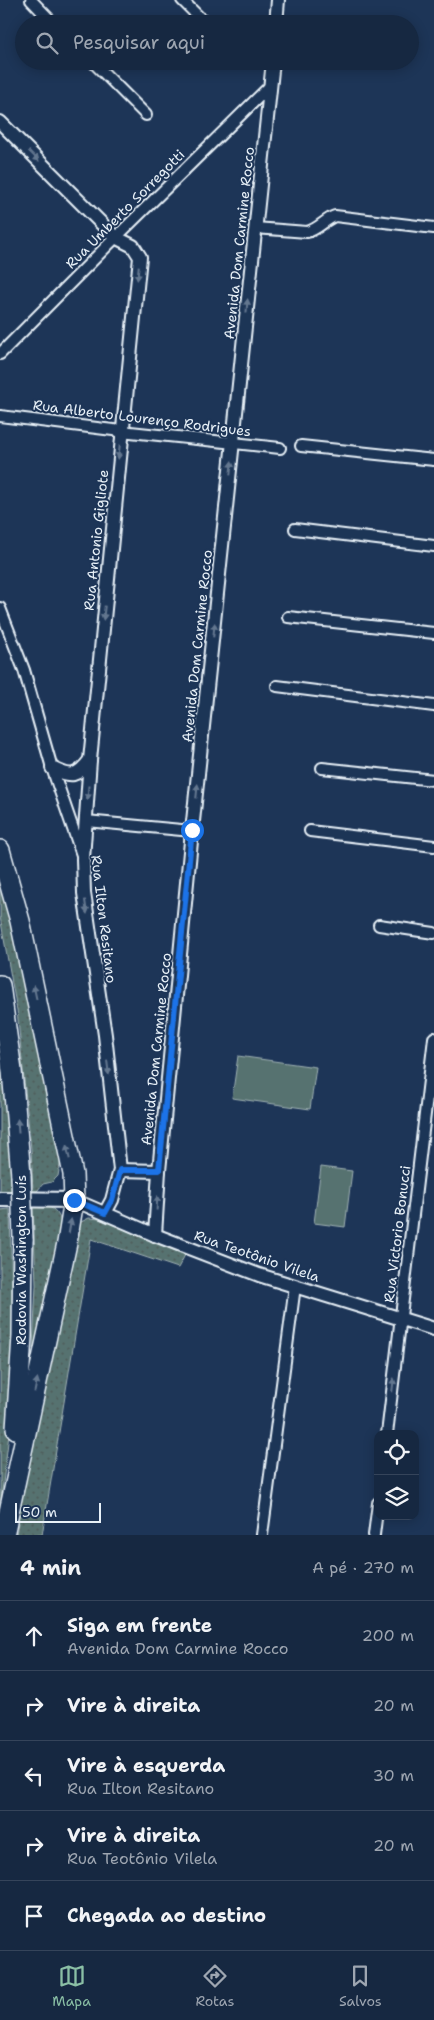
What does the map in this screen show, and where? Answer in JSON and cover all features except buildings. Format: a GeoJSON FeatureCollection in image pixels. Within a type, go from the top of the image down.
{"type":"FeatureCollection","features":[{"type":"Feature","properties":{"kind":"highway"},"geometry":{"type":"LineString","coordinates":[[0,850],[20,921],[73,1174],[74,1200],[67,1242],[4,1535]]}},
{"type":"Feature","properties":{"kind":"highway","name":"Rodovia Washington Luís"},"geometry":{"type":"LineString","coordinates":[[0,985],[13,1081],[23,1239],[20,1381],[4,1535]]}},
{"type":"Feature","properties":{"kind":"main road"},"geometry":{"type":"LineString","coordinates":[[0,1199],[74,1200]]}},
{"type":"Feature","properties":{"kind":"street"},"geometry":{"type":"LineString","coordinates":[[31,0],[45,15]]}},
{"type":"Feature","properties":{"kind":"street"},"geometry":{"type":"LineString","coordinates":[[182,0],[197,15]]}},
{"type":"Feature","properties":{"kind":"street"},"geometry":{"type":"LineString","coordinates":[[277,15],[278,0]]}},
{"type":"Feature","properties":{"kind":"street"},"geometry":{"type":"LineString","coordinates":[[101,70],[146,115]]}},
{"type":"Feature","properties":{"kind":"street","name":"Avenida Dom Carmine Rocco"},"geometry":{"type":"LineString","coordinates":[[155,1235],[159,1170],[192,830],[272,70]]}},
{"type":"Feature","properties":{"kind":"street","name":"Rua Umberto Sorregotti"},"geometry":{"type":"LineString","coordinates":[[0,354],[115,238],[271,86]]}},
{"type":"Feature","properties":{"kind":"street","name":"Rua Antonio Gigliote"},"geometry":{"type":"LineString","coordinates":[[0,122],[115,238],[133,246],[140,257],[121,431],[90,760],[83,859]]}},
{"type":"Feature","properties":{"kind":"street"},"geometry":{"type":"LineString","coordinates":[[255,228],[307,232],[316,230],[328,218],[335,216],[434,228]]}},
{"type":"Feature","properties":{"kind":"street","name":"Rua Alberto Lourenço Rodrigues"},"geometry":{"type":"LineString","coordinates":[[0,416],[280,448]]}},
{"type":"Feature","properties":{"kind":"street"},"geometry":{"type":"LineString","coordinates":[[300,446],[434,460]]}},
{"type":"Feature","properties":{"kind":"street"},"geometry":{"type":"LineString","coordinates":[[295,529],[434,546]]}},
{"type":"Feature","properties":{"kind":"street","name":"Rua Ilton Resitano"},"geometry":{"type":"LineString","coordinates":[[0,608],[24,670],[52,768],[83,859],[84,893],[105,1035],[120,1170],[112,1200],[105,1213]]}},
{"type":"Feature","properties":{"kind":"street"},"geometry":{"type":"LineString","coordinates":[[288,617],[434,633]]}},
{"type":"Feature","properties":{"kind":"street"},"geometry":{"type":"LineString","coordinates":[[277,686],[434,706]]}},
{"type":"Feature","properties":{"kind":"street"},"geometry":{"type":"LineString","coordinates":[[52,768],[64,774],[76,774],[90,760]]}},
{"type":"Feature","properties":{"kind":"street"},"geometry":{"type":"LineString","coordinates":[[322,768],[434,780]]}},
{"type":"Feature","properties":{"kind":"street"},"geometry":{"type":"LineString","coordinates":[[86,821],[192,830]]}},
{"type":"Feature","properties":{"kind":"street"},"geometry":{"type":"LineString","coordinates":[[310,831],[434,846]]}},
{"type":"Feature","properties":{"kind":"street"},"geometry":{"type":"LineString","coordinates":[[379,925],[434,933]]}},
{"type":"Feature","properties":{"kind":"street","name":"Rua Victorio Bonucci"},"geometry":{"type":"LineString","coordinates":[[388,1430],[434,1038]]}},
{"type":"Feature","properties":{"kind":"street"},"geometry":{"type":"LineString","coordinates":[[120,1170],[159,1170]]}},
{"type":"Feature","properties":{"kind":"street","name":"Rua Teotônio Vilela"},"geometry":{"type":"LineString","coordinates":[[74,1200],[155,1235],[259,1275],[434,1329]]}},
{"type":"Feature","properties":{"kind":"street"},"geometry":{"type":"LineString","coordinates":[[262,1535],[295,1286]]}},
{"type":"Feature","properties":{"kind":"street"},"geometry":{"type":"LineString","coordinates":[[374,1535],[376,1520]]}},
{"type":"Feature","properties":{"kind":"green space"},"geometry":{"type":"Polygon","coordinates":[[[0,867],[61,1159],[58,1176],[52,1182],[43,1184],[37,1191],[33,1191],[31,1149],[17,1010],[0,917],[0,867]]]}},
{"type":"Feature","properties":{"kind":"green space"},"geometry":{"type":"Polygon","coordinates":[[[0,1024],[15,1180],[10,1194],[0,1194],[0,1024]]]}},
{"type":"Feature","properties":{"kind":"green space"},"geometry":{"type":"Polygon","coordinates":[[[238,1056],[316,1067],[310,1109],[232,1098],[238,1056]]]}},
{"type":"Feature","properties":{"kind":"green space"},"geometry":{"type":"Polygon","coordinates":[[[321,1167],[352,1171],[345,1227],[314,1223],[321,1167]]]}},
{"type":"Feature","properties":{"kind":"green space"},"geometry":{"type":"Polygon","coordinates":[[[33,1203],[54,1210],[59,1217],[62,1230],[37,1350],[33,1349],[36,1285],[33,1203]]]}},
{"type":"Feature","properties":{"kind":"green space"},"geometry":{"type":"Polygon","coordinates":[[[10,1209],[13,1346],[10,1426],[0,1507],[0,1210],[10,1209]]]}},
{"type":"Feature","properties":{"kind":"green space"},"geometry":{"type":"Polygon","coordinates":[[[89,1218],[100,1219],[185,1255],[178,1268],[91,1239],[42,1535],[16,1535],[36,1412],[79,1223],[89,1218]]]}},
{"type":"Feature","properties":{"kind":"route"},"geometry":{"type":"LineString","coordinates":[[74,1200],[105,1213],[112,1200],[120,1170],[159,1170],[192,830]]}}]}
